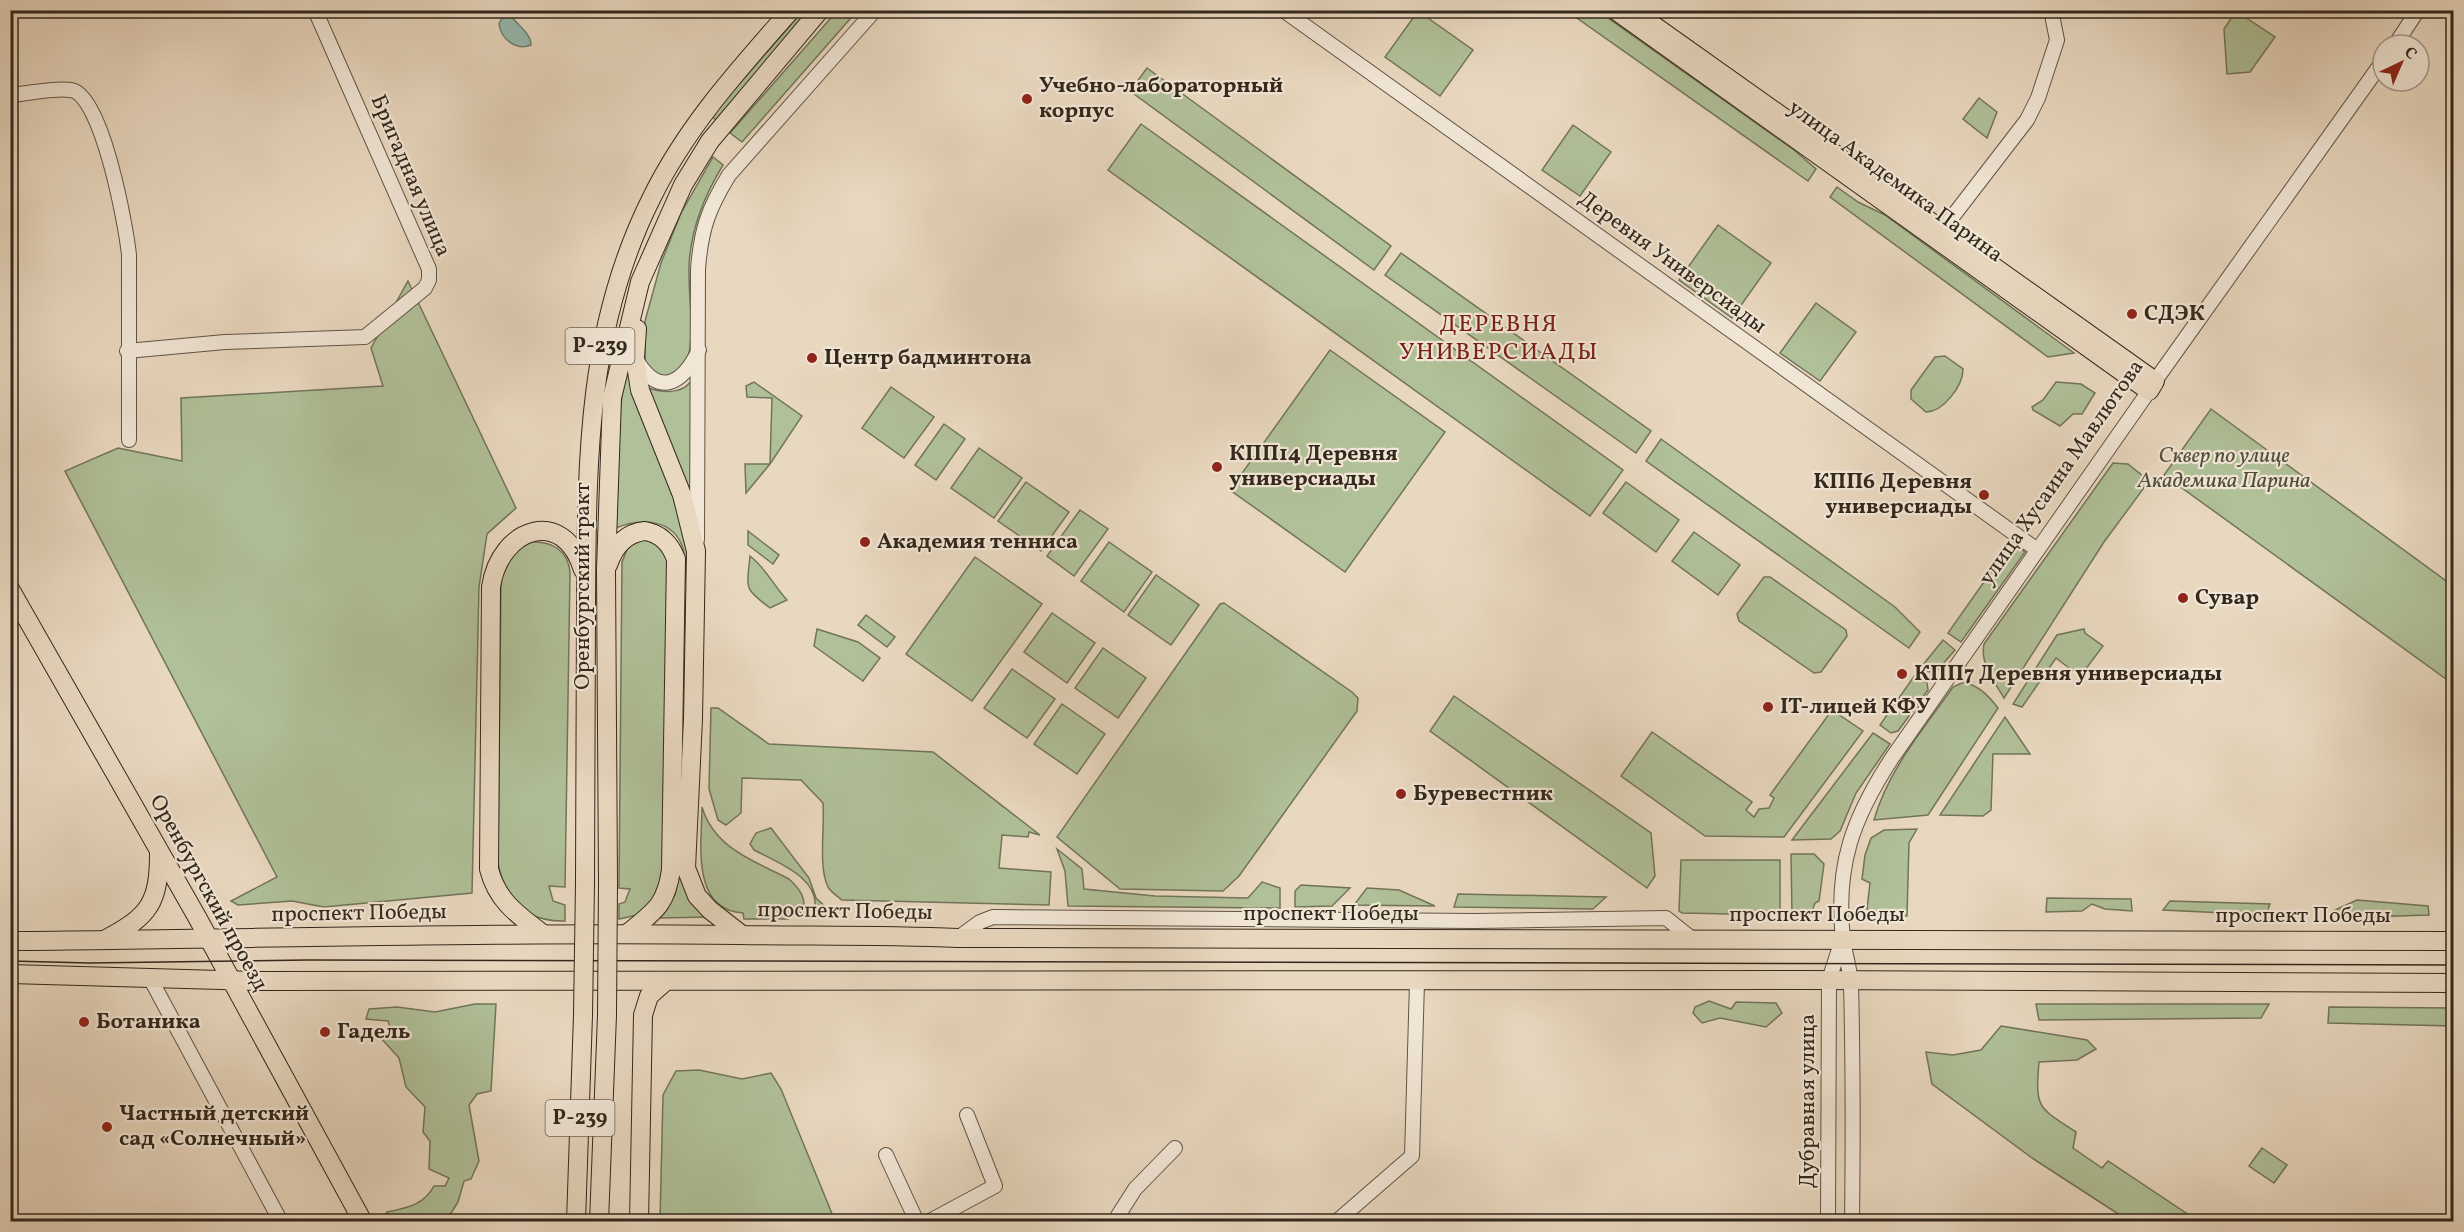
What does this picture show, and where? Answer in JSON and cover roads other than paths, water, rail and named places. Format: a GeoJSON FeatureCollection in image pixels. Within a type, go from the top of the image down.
{"type":"FeatureCollection","features":[{"type":"Feature","properties":{"kind":"main road","name":"Оренбургский тракт"},"geometry":{"type":"LineString","coordinates":[[576,1221],[585,883],[587,458],[594,383],[602,335],[631,241],[656,188],[693,125],[791,10]]}},
{"type":"Feature","properties":{"kind":"main road","name":"Оренбургский тракт"},"geometry":{"type":"LineString","coordinates":[[599,1221],[607,1015],[609,883],[606,569],[612,398],[640,282],[673,205],[710,141],[819,10]]}},
{"type":"Feature","properties":{"kind":"main road","name":"улица Академика Парина"},"geometry":{"type":"LineString","coordinates":[[1615,10],[1776,119],[2152,386]]}},
{"type":"Feature","properties":{"kind":"main road","name":"улица Академика Парина"},"geometry":{"type":"LineString","coordinates":[[1632,10],[1776,119]]}},
{"type":"Feature","properties":{"kind":"main road"},"geometry":{"type":"LineString","coordinates":[[693,125],[710,141]]}},
{"type":"Feature","properties":{"kind":"main road"},"geometry":{"type":"LineString","coordinates":[[640,282],[635,358],[646,408],[682,495],[696,551],[693,719],[686,868],[697,896],[710,910],[742,935]]}},
{"type":"Feature","properties":{"kind":"main road"},"geometry":{"type":"LineString","coordinates":[[543,934],[503,902],[495,890],[489,869],[491,587],[496,565],[506,548],[521,535],[539,531],[558,536],[575,551],[583,569],[586,586]]}},
{"type":"Feature","properties":{"kind":"main road"},"geometry":{"type":"LineString","coordinates":[[606,569],[617,546],[637,532],[645,531],[662,537],[673,550],[676,559],[669,887],[660,907],[628,933]]}},
{"type":"Feature","properties":{"kind":"main road","name":"Оренбургский проезд"},"geometry":{"type":"LineString","coordinates":[[10,589],[159,851],[363,1221]]}},
{"type":"Feature","properties":{"kind":"main road"},"geometry":{"type":"LineString","coordinates":[[104,940],[137,921],[153,901],[159,882],[159,851]]}},
{"type":"Feature","properties":{"kind":"main road","name":"проспект Победы"},"geometry":{"type":"LineString","coordinates":[[10,941],[628,933],[862,934],[958,938],[2454,941]]}},
{"type":"Feature","properties":{"kind":"main road"},"geometry":{"type":"LineString","coordinates":[[10,974],[230,980],[2454,982]]}},
{"type":"Feature","properties":{"kind":"main road"},"geometry":{"type":"LineString","coordinates":[[639,1221],[642,1023],[649,996],[666,981]]}},
{"type":"Feature","properties":{"kind":"street","name":"Бригадная улица"},"geometry":{"type":"LineString","coordinates":[[127,351],[225,342],[365,337],[425,288],[429,280],[429,268],[315,10]]}},
{"type":"Feature","properties":{"kind":"street"},"geometry":{"type":"LineString","coordinates":[[696,551],[698,269],[703,225],[713,200],[733,170],[875,10]]}},
{"type":"Feature","properties":{"kind":"street","name":"Деревня Универсиады"},"geometry":{"type":"LineString","coordinates":[[1283,10],[2036,549]]}},
{"type":"Feature","properties":{"kind":"street"},"geometry":{"type":"LineString","coordinates":[[1940,235],[2031,113],[2057,40],[2051,10]]}},
{"type":"Feature","properties":{"kind":"street"},"geometry":{"type":"LineString","coordinates":[[2403,33],[2418,10]]}},
{"type":"Feature","properties":{"kind":"street","name":"улица Хусаина Мавлютова"},"geometry":{"type":"LineString","coordinates":[[1843,938],[1845,862],[1854,825],[1871,790],[2036,549],[2371,78]]}},
{"type":"Feature","properties":{"kind":"street"},"geometry":{"type":"LineString","coordinates":[[10,95],[72,90],[83,97],[92,108],[109,160],[126,229],[129,255],[127,351],[129,440]]}},
{"type":"Feature","properties":{"kind":"street"},"geometry":{"type":"LineString","coordinates":[[635,358],[646,375],[655,381],[666,383],[675,381],[684,374],[699,348]]}},
{"type":"Feature","properties":{"kind":"street"},"geometry":{"type":"LineString","coordinates":[[958,938],[980,922],[993,917],[1474,921],[1666,918],[1691,938]]}},
{"type":"Feature","properties":{"kind":"street","name":"Дубравная улица"},"geometry":{"type":"LineString","coordinates":[[1828,1221],[1829,980],[1843,938]]}},
{"type":"Feature","properties":{"kind":"street","name":"Дубравная улица"},"geometry":{"type":"LineString","coordinates":[[1843,938],[1851,981],[1852,1221]]}},
{"type":"Feature","properties":{"kind":"street"},"geometry":{"type":"LineString","coordinates":[[150,978],[281,1221]]}},
{"type":"Feature","properties":{"kind":"street"},"geometry":{"type":"LineString","coordinates":[[1336,1221],[1412,1156],[1417,982]]}},
{"type":"Feature","properties":{"kind":"street"},"geometry":{"type":"LineString","coordinates":[[928,1221],[995,1186],[967,1115]]}},
{"type":"Feature","properties":{"kind":"street"},"geometry":{"type":"LineString","coordinates":[[1114,1221],[1135,1189],[1175,1148]]}},
{"type":"Feature","properties":{"kind":"street"},"geometry":{"type":"LineString","coordinates":[[1829,1152],[1853,1152]]}},
{"type":"Feature","properties":{"kind":"street"},"geometry":{"type":"LineString","coordinates":[[886,1155],[917,1221]]}},
{"type":"Feature","properties":{"kind":"street"},"geometry":{"type":"LineString","coordinates":[[1711,1221],[1736,1221]]}},
{"type":"Feature","properties":{"kind":"water"},"geometry":{"type":"Polygon","coordinates":[[[503,16],[511,16],[527,33],[531,45],[515,45],[506,39],[499,24],[503,16]]]}},
{"type":"Feature","properties":{"kind":"tram line"},"geometry":{"type":"LineString","coordinates":[[10,961],[89,963],[308,960],[2454,965]]}},
{"type":"Feature","properties":{"kind":"place","name":"Учебно-лабораторный корпус"},"geometry":{"type":"Point","coordinates":[1027,99]}},
{"type":"Feature","properties":{"kind":"place","name":"СДЭК"},"geometry":{"type":"Point","coordinates":[2132,314]}},
{"type":"Feature","properties":{"kind":"place","name":"Центр бадминтона"},"geometry":{"type":"Point","coordinates":[812,358]}},
{"type":"Feature","properties":{"kind":"place","name":"КПП14 Деревня универсиады"},"geometry":{"type":"Point","coordinates":[1217,467]}},
{"type":"Feature","properties":{"kind":"place","name":"КПП6 Деревня универсиады"},"geometry":{"type":"Point","coordinates":[1984,495]}},
{"type":"Feature","properties":{"kind":"place","name":"Академия тенниса"},"geometry":{"type":"Point","coordinates":[865,542]}},
{"type":"Feature","properties":{"kind":"place","name":"Сувар"},"geometry":{"type":"Point","coordinates":[2183,598]}},
{"type":"Feature","properties":{"kind":"place","name":"КПП7 Деревня универсиады"},"geometry":{"type":"Point","coordinates":[1902,674]}},
{"type":"Feature","properties":{"kind":"place","name":"IT-лицей КФУ"},"geometry":{"type":"Point","coordinates":[1768,707]}},
{"type":"Feature","properties":{"kind":"place","name":"Буревестник"},"geometry":{"type":"Point","coordinates":[1401,794]}},
{"type":"Feature","properties":{"kind":"place","name":"Ботаника"},"geometry":{"type":"Point","coordinates":[84,1022]}},
{"type":"Feature","properties":{"kind":"place","name":"Гадель"},"geometry":{"type":"Point","coordinates":[325,1032]}},
{"type":"Feature","properties":{"kind":"place","name":"Частный детский сад «Солнечный»"},"geometry":{"type":"Point","coordinates":[107,1127]}},
{"type":"Feature","properties":{"kind":"district","name":"ДЕРЕВНЯ УНИВЕРСИАДЫ"},"geometry":{"type":"Point","coordinates":[1499,339]}},
{"type":"Feature","properties":{"kind":"park label","name":"Сквер по улице Академика Парина"},"geometry":{"type":"Point","coordinates":[2224,468]}}]}
